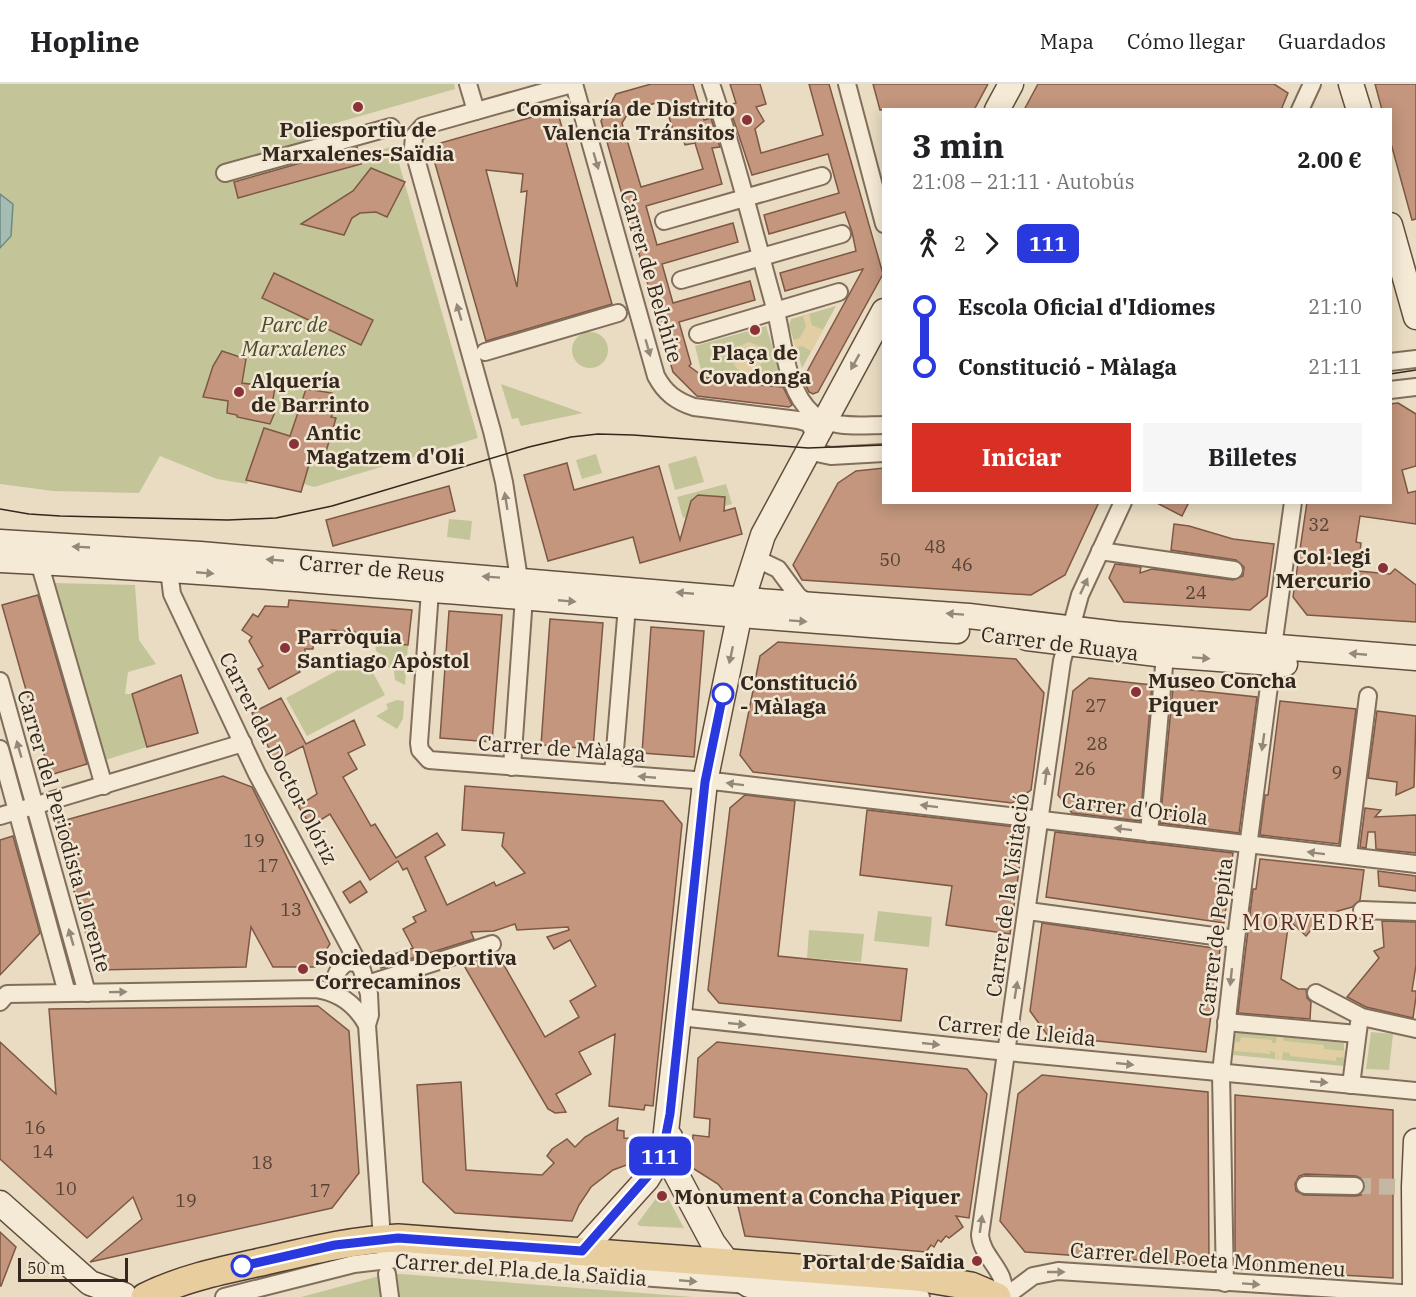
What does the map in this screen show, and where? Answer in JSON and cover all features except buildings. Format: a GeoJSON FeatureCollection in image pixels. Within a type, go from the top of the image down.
{"type":"FeatureCollection","features":[{"type":"Feature","properties":{"kind":"main road","name":"Carrer del Pla de la Saïdia"},"geometry":{"type":"LineString","coordinates":[[136,1295],[240,1266],[335,1245],[388,1257],[416,1238],[938,1280],[971,1286],[998,1297]]}},
{"type":"Feature","properties":{"kind":"street"},"geometry":{"type":"LineString","coordinates":[[468,84],[476,111]]}},
{"type":"Feature","properties":{"kind":"street"},"geometry":{"type":"LineString","coordinates":[[512,767],[521,588],[498,456],[413,148],[414,136],[423,126],[476,111],[530,89],[573,84]]}},
{"type":"Feature","properties":{"kind":"street","name":"Carrer de Belchite"},"geometry":{"type":"LineString","coordinates":[[573,84],[656,376],[662,387],[681,403],[694,407],[810,426]]}},
{"type":"Feature","properties":{"kind":"street"},"geometry":{"type":"LineString","coordinates":[[711,84],[776,311],[791,378],[810,426],[831,456],[882,453]]}},
{"type":"Feature","properties":{"kind":"street"},"geometry":{"type":"LineString","coordinates":[[847,84],[882,216]]}},
{"type":"Feature","properties":{"kind":"street"},"geometry":{"type":"LineString","coordinates":[[998,108],[1011,84]]}},
{"type":"Feature","properties":{"kind":"street"},"geometry":{"type":"LineString","coordinates":[[1300,108],[1312,84]]}},
{"type":"Feature","properties":{"kind":"street"},"geometry":{"type":"LineString","coordinates":[[1351,84],[1358,108]]}},
{"type":"Feature","properties":{"kind":"street"},"geometry":{"type":"LineString","coordinates":[[225,173],[391,127]]}},
{"type":"Feature","properties":{"kind":"street"},"geometry":{"type":"LineString","coordinates":[[664,221],[822,176]]}},
{"type":"Feature","properties":{"kind":"street"},"geometry":{"type":"LineString","coordinates":[[1392,232],[1416,317]]}},
{"type":"Feature","properties":{"kind":"street"},"geometry":{"type":"LineString","coordinates":[[681,280],[842,234]]}},
{"type":"Feature","properties":{"kind":"street"},"geometry":{"type":"LineString","coordinates":[[698,334],[839,292]]}},
{"type":"Feature","properties":{"kind":"street"},"geometry":{"type":"LineString","coordinates":[[485,352],[618,313]]}},
{"type":"Feature","properties":{"kind":"street"},"geometry":{"type":"LineString","coordinates":[[749,1285],[740,1279],[726,1263],[673,1168],[670,1153],[670,1114],[679,1017],[705,782],[741,607],[763,535],[810,426],[882,314]]}},
{"type":"Feature","properties":{"kind":"street"},"geometry":{"type":"LineString","coordinates":[[1392,362],[1416,359]]}},
{"type":"Feature","properties":{"kind":"street"},"geometry":{"type":"LineString","coordinates":[[1392,390],[1416,387]]}},
{"type":"Feature","properties":{"kind":"street"},"geometry":{"type":"LineString","coordinates":[[810,426],[882,425]]}},
{"type":"Feature","properties":{"kind":"street","name":"Carrer de la Visitació"},"geometry":{"type":"LineString","coordinates":[[1004,1297],[1003,1281],[984,1250],[980,1235],[1062,661],[1080,595],[1122,504]]}},
{"type":"Feature","properties":{"kind":"street","name":"Carrer de Pepita"},"geometry":{"type":"LineString","coordinates":[[1228,1292],[1221,1073],[1236,939],[1293,504]]}},
{"type":"Feature","properties":{"kind":"street","name":"Carrer de Reus"},"geometry":{"type":"LineString","coordinates":[[0,542],[152,550],[521,588],[741,607]]}},
{"type":"Feature","properties":{"kind":"street"},"geometry":{"type":"LineString","coordinates":[[1100,551],[1234,570]]}},
{"type":"Feature","properties":{"kind":"street"},"geometry":{"type":"LineString","coordinates":[[755,558],[778,569],[798,596],[809,604]]}},
{"type":"Feature","properties":{"kind":"street","name":"Carrer de Reus"},"geometry":{"type":"LineString","coordinates":[[0,560],[169,570],[430,591],[521,588],[627,606],[741,607]]}},
{"type":"Feature","properties":{"kind":"street"},"geometry":{"type":"LineString","coordinates":[[39,562],[104,786]]}},
{"type":"Feature","properties":{"kind":"street","name":"Carrer del Doctor Olóriz"},"geometry":{"type":"LineString","coordinates":[[169,570],[172,594],[257,774],[358,963],[368,989],[370,1015],[367,1025],[390,1297]]}},
{"type":"Feature","properties":{"kind":"street","name":"Carrer de Màlaga"},"geometry":{"type":"LineString","coordinates":[[430,591],[420,750],[429,760],[705,782]]}},
{"type":"Feature","properties":{"kind":"street","name":"Carrer de Ruaya"},"geometry":{"type":"LineString","coordinates":[[741,607],[809,604],[969,616],[1165,655],[1416,658]]}},
{"type":"Feature","properties":{"kind":"street"},"geometry":{"type":"LineString","coordinates":[[613,774],[627,606]]}},
{"type":"Feature","properties":{"kind":"street","name":"Carrer de Ruaya"},"geometry":{"type":"LineString","coordinates":[[741,607],[966,632],[1069,636],[1273,655],[1416,675]]}},
{"type":"Feature","properties":{"kind":"street"},"geometry":{"type":"LineString","coordinates":[[1149,833],[1165,655]]}},
{"type":"Feature","properties":{"kind":"street","name":"Carrer del Periodista Llorente"},"geometry":{"type":"LineString","coordinates":[[0,681],[87,993]]}},
{"type":"Feature","properties":{"kind":"street"},"geometry":{"type":"LineString","coordinates":[[1349,847],[1368,696]]}},
{"type":"Feature","properties":{"kind":"street"},"geometry":{"type":"LineString","coordinates":[[0,816],[243,743]]}},
{"type":"Feature","properties":{"kind":"street","name":"Carrer del Periodista Llorente"},"geometry":{"type":"LineString","coordinates":[[0,749],[67,993]]}},
{"type":"Feature","properties":{"kind":"street","name":"Carrer d'Oriola"},"geometry":{"type":"LineString","coordinates":[[705,782],[1416,864]]}},
{"type":"Feature","properties":{"kind":"street"},"geometry":{"type":"LineString","coordinates":[[1362,910],[1416,912]]}},
{"type":"Feature","properties":{"kind":"street"},"geometry":{"type":"LineString","coordinates":[[1028,911],[1236,939]]}},
{"type":"Feature","properties":{"kind":"street"},"geometry":{"type":"LineString","coordinates":[[0,1002],[7,994],[316,989],[342,998],[361,1000],[368,989],[492,944]]}},
{"type":"Feature","properties":{"kind":"street"},"geometry":{"type":"LineString","coordinates":[[358,963],[347,962],[340,967],[334,982],[342,998],[361,1014],[367,1025]]}},
{"type":"Feature","properties":{"kind":"street"},"geometry":{"type":"LineString","coordinates":[[1316,993],[1362,1017],[1416,1029]]}},
{"type":"Feature","properties":{"kind":"street","name":"Carrer de Lleida"},"geometry":{"type":"LineString","coordinates":[[679,1017],[1007,1052],[1416,1091]]}},
{"type":"Feature","properties":{"kind":"street"},"geometry":{"type":"LineString","coordinates":[[1351,1086],[1357,1034],[1362,1017]]}},
{"type":"Feature","properties":{"kind":"street"},"geometry":{"type":"LineString","coordinates":[[1226,1022],[1357,1034]]}},
{"type":"Feature","properties":{"kind":"street","name":"Carrer del Pla de la Saïdia"},"geometry":{"type":"LineString","coordinates":[[582,1251],[654,1169],[663,1150],[670,1114]]}},
{"type":"Feature","properties":{"kind":"street"},"geometry":{"type":"LineString","coordinates":[[1416,1141],[1414,1187],[1416,1295]]}},
{"type":"Feature","properties":{"kind":"street"},"geometry":{"type":"LineString","coordinates":[[1305,1185],[1355,1186]]}},
{"type":"Feature","properties":{"kind":"street"},"geometry":{"type":"LineString","coordinates":[[0,1203],[90,1283],[136,1295]]}},
{"type":"Feature","properties":{"kind":"street","name":"Carrer del Pla de la Saïdia"},"geometry":{"type":"LineString","coordinates":[[224,1297],[388,1257],[749,1285],[865,1297]]}},
{"type":"Feature","properties":{"kind":"street","name":"Carrer del Poeta Monmeneu"},"geometry":{"type":"LineString","coordinates":[[1004,1297],[1033,1276],[1051,1272],[1228,1292],[1416,1295]]}},
{"type":"Feature","properties":{"kind":"street","name":"Carrer del Pla de la Saïdia"},"geometry":{"type":"LineString","coordinates":[[820,1292],[845,1291],[921,1297]]}},
{"type":"Feature","properties":{"kind":"green space","name":"Parc de Marxalenes"},"geometry":{"type":"Polygon","coordinates":[[[0,84],[454,84],[455,89],[322,127],[324,137],[232,173],[239,198],[361,164],[359,156],[394,146],[478,438],[314,487],[304,484],[301,492],[249,480],[247,484],[217,479],[160,456],[139,493],[53,491],[0,484],[0,84]]]}},
{"type":"Feature","properties":{"kind":"green space"},"geometry":{"type":"Polygon","coordinates":[[[836,306],[802,368],[789,325],[791,319],[836,306]]]}},
{"type":"Feature","properties":{"kind":"green space"},"geometry":{"type":"Polygon","coordinates":[[[766,326],[784,384],[743,381],[702,374],[695,346],[766,326]]]}},
{"type":"Feature","properties":{"kind":"green space"},"geometry":{"type":"Polygon","coordinates":[[[590,332],[602,338],[608,350],[602,362],[590,368],[578,362],[572,350],[578,338],[590,332]]]}},
{"type":"Feature","properties":{"kind":"green space"},"geometry":{"type":"Polygon","coordinates":[[[501,384],[583,413],[521,426],[518,418],[512,419],[501,384]]]}},
{"type":"Feature","properties":{"kind":"green space"},"geometry":{"type":"Polygon","coordinates":[[[596,454],[602,473],[582,479],[576,460],[596,454]]]}},
{"type":"Feature","properties":{"kind":"green space"},"geometry":{"type":"Polygon","coordinates":[[[696,456],[704,482],[675,490],[668,464],[696,456]]]}},
{"type":"Feature","properties":{"kind":"green space"},"geometry":{"type":"Polygon","coordinates":[[[726,484],[732,504],[683,518],[677,497],[726,484]],[[697,496],[691,502],[690,514],[725,497],[697,496]]]}},
{"type":"Feature","properties":{"kind":"green space"},"geometry":{"type":"Polygon","coordinates":[[[449,519],[472,521],[470,540],[447,537],[449,519]]]}},
{"type":"Feature","properties":{"kind":"green space"},"geometry":{"type":"Polygon","coordinates":[[[54,583],[135,585],[139,640],[156,664],[128,672],[125,694],[132,694],[147,747],[102,761],[54,583]]]}},
{"type":"Feature","properties":{"kind":"green space"},"geometry":{"type":"Polygon","coordinates":[[[375,642],[408,645],[405,685],[395,680],[394,671],[385,665],[383,656],[376,651],[375,642]]]}},
{"type":"Feature","properties":{"kind":"green space"},"geometry":{"type":"Polygon","coordinates":[[[364,656],[385,695],[307,736],[286,698],[364,656]]]}},
{"type":"Feature","properties":{"kind":"green space"},"geometry":{"type":"Polygon","coordinates":[[[397,700],[404,701],[403,719],[397,729],[376,716],[388,709],[386,704],[397,700]]]}},
{"type":"Feature","properties":{"kind":"green space"},"geometry":{"type":"Polygon","coordinates":[[[878,911],[932,917],[929,947],[874,941],[878,911]]]}},
{"type":"Feature","properties":{"kind":"green space"},"geometry":{"type":"Polygon","coordinates":[[[809,930],[864,934],[861,962],[807,958],[809,930]]]}},
{"type":"Feature","properties":{"kind":"green space"},"geometry":{"type":"Polygon","coordinates":[[[1239,1032],[1344,1043],[1344,1066],[1233,1055],[1235,1034],[1239,1032]]]}},
{"type":"Feature","properties":{"kind":"green space"},"geometry":{"type":"Polygon","coordinates":[[[1371,1032],[1393,1034],[1389,1070],[1366,1069],[1371,1032]]]}},
{"type":"Feature","properties":{"kind":"green space"},"geometry":{"type":"Polygon","coordinates":[[[663,1189],[684,1228],[637,1224],[663,1189]]]}},
{"type":"Feature","properties":{"kind":"green space"},"geometry":{"type":"Polygon","coordinates":[[[387,1274],[401,1274],[693,1297],[301,1297],[387,1274]]]}},
{"type":"Feature","properties":{"kind":"sand"},"geometry":{"type":"Polygon","coordinates":[[[809,314],[812,325],[823,330],[811,351],[802,346],[796,348],[793,340],[800,338],[806,326],[803,316],[809,314]]]}},
{"type":"Feature","properties":{"kind":"sand"},"geometry":{"type":"Polygon","coordinates":[[[749,342],[759,346],[764,360],[755,372],[744,373],[736,368],[733,354],[735,348],[749,342]]]}},
{"type":"Feature","properties":{"kind":"sand"},"geometry":{"type":"Polygon","coordinates":[[[1277,1036],[1283,1037],[1284,1041],[1324,1045],[1324,1049],[1346,1051],[1345,1058],[1336,1057],[1336,1061],[1290,1056],[1290,1053],[1283,1052],[1282,1060],[1275,1059],[1275,1052],[1270,1051],[1270,1054],[1234,1051],[1235,1042],[1240,1042],[1241,1037],[1272,1040],[1272,1043],[1276,1043],[1277,1036]]]}},
{"type":"Feature","properties":{"kind":"water"},"geometry":{"type":"Polygon","coordinates":[[[0,194],[13,204],[11,236],[0,248],[0,194]]]}},
{"type":"Feature","properties":{"kind":"tunnel"},"geometry":{"type":"LineString","coordinates":[[1355,1186],[1414,1187]]}},
{"type":"Feature","properties":{"kind":"tram line"},"geometry":{"type":"LineString","coordinates":[[1392,374],[1416,370]]}},
{"type":"Feature","properties":{"kind":"tram line"},"geometry":{"type":"LineString","coordinates":[[0,509],[60,516],[228,520],[276,518],[332,506],[529,447],[571,437],[598,434],[808,448],[882,445]]}},
{"type":"Feature","properties":{"kind":"bus line","name":"111"},"geometry":{"type":"LineString","coordinates":[[242,1266],[335,1245],[398,1238],[582,1251],[647,1179],[663,1150],[670,1114],[705,782],[723,694]]}},
{"type":"Feature","properties":{"kind":"place","name":"Poliesportiu de Marxalenes-Saïdia"},"geometry":{"type":"Point","coordinates":[358,107]}},
{"type":"Feature","properties":{"kind":"place","name":"Comisaría de Distrito Valencia Tránsitos"},"geometry":{"type":"Point","coordinates":[747,120]}},
{"type":"Feature","properties":{"kind":"place","name":"Plaça de Covadonga"},"geometry":{"type":"Point","coordinates":[755,330]}},
{"type":"Feature","properties":{"kind":"place","name":"Alquería de Barrinto"},"geometry":{"type":"Point","coordinates":[239,392]}},
{"type":"Feature","properties":{"kind":"place","name":"Antic Magatzem d'Oli"},"geometry":{"type":"Point","coordinates":[294,444]}},
{"type":"Feature","properties":{"kind":"place","name":"Col·legi Mercurio"},"geometry":{"type":"Point","coordinates":[1383,568]}},
{"type":"Feature","properties":{"kind":"place","name":"Parròquia Santiago Apòstol"},"geometry":{"type":"Point","coordinates":[285,648]}},
{"type":"Feature","properties":{"kind":"place","name":"Museo Concha Piquer"},"geometry":{"type":"Point","coordinates":[1136,692]}},
{"type":"Feature","properties":{"kind":"place","name":"Constitució - Màlaga"},"geometry":{"type":"Point","coordinates":[723,694]}},
{"type":"Feature","properties":{"kind":"place","name":"Sociedad Deportiva Correcaminos"},"geometry":{"type":"Point","coordinates":[303,969]}},
{"type":"Feature","properties":{"kind":"place","name":"Monument a Concha Piquer"},"geometry":{"type":"Point","coordinates":[662,1196]}},
{"type":"Feature","properties":{"kind":"place","name":"Portal de Saïdia"},"geometry":{"type":"Point","coordinates":[977,1261]}},
{"type":"Feature","properties":{"kind":"district","name":"MORVEDRE"},"geometry":{"type":"Point","coordinates":[1309,921]}}]}
